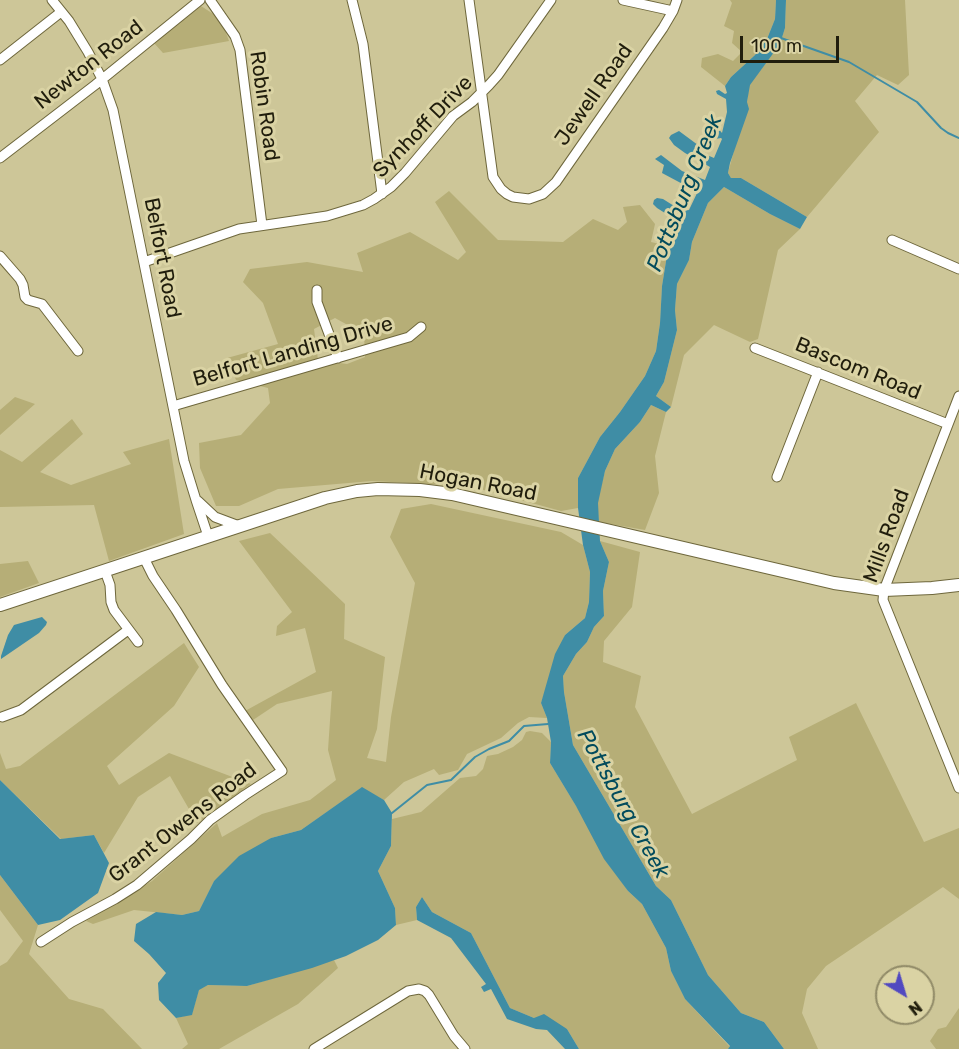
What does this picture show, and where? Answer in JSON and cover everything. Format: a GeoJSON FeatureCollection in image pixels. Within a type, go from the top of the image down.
{"type":"FeatureCollection","features":[{"type":"Feature","properties":{"kind":"main road","name":"Hogan Road"},"geometry":{"type":"LineString","coordinates":[[0,605],[326,498],[357,491],[404,489],[452,494],[819,580],[884,590],[958,586]]}},
{"type":"Feature","properties":{"kind":"street","name":"Belfort Road"},"geometry":{"type":"LineString","coordinates":[[52,0],[88,52],[102,79],[113,110],[184,461],[208,536]]}},
{"type":"Feature","properties":{"kind":"street","name":"Newton Road"},"geometry":{"type":"LineString","coordinates":[[0,158],[200,0]]}},
{"type":"Feature","properties":{"kind":"street","name":"Robin Road"},"geometry":{"type":"LineString","coordinates":[[210,0],[227,22],[240,50],[262,225]]}},
{"type":"Feature","properties":{"kind":"street"},"geometry":{"type":"LineString","coordinates":[[352,0],[363,44],[382,194]]}},
{"type":"Feature","properties":{"kind":"street"},"geometry":{"type":"LineString","coordinates":[[469,0],[481,93]]}},
{"type":"Feature","properties":{"kind":"street","name":"Synhoff Drive"},"geometry":{"type":"LineString","coordinates":[[144,262],[239,229],[327,216],[363,205],[382,194],[405,173],[449,120],[498,75],[551,0]]}},
{"type":"Feature","properties":{"kind":"street"},"geometry":{"type":"LineString","coordinates":[[623,0],[673,11]]}},
{"type":"Feature","properties":{"kind":"street","name":"Jewell Road"},"geometry":{"type":"LineString","coordinates":[[481,93],[493,177],[501,189],[513,197],[529,199],[543,194],[556,182],[663,28],[677,0]]}},
{"type":"Feature","properties":{"kind":"street"},"geometry":{"type":"LineString","coordinates":[[0,60],[61,12]]}},
{"type":"Feature","properties":{"kind":"street"},"geometry":{"type":"LineString","coordinates":[[892,240],[959,269]]}},
{"type":"Feature","properties":{"kind":"street"},"geometry":{"type":"LineString","coordinates":[[0,256],[20,279],[25,297],[42,304],[78,351]]}},
{"type":"Feature","properties":{"kind":"street"},"geometry":{"type":"LineString","coordinates":[[318,290],[317,302],[338,357]]}},
{"type":"Feature","properties":{"kind":"street","name":"Belfort Landing Drive"},"geometry":{"type":"LineString","coordinates":[[173,406],[409,337],[421,327]]}},
{"type":"Feature","properties":{"kind":"street","name":"Bascom Road"},"geometry":{"type":"LineString","coordinates":[[755,348],[948,424]]}},
{"type":"Feature","properties":{"kind":"street"},"geometry":{"type":"LineString","coordinates":[[777,477],[818,372]]}},
{"type":"Feature","properties":{"kind":"street","name":"Mills Road"},"geometry":{"type":"LineString","coordinates":[[958,400],[884,590],[883,600],[959,788]]}},
{"type":"Feature","properties":{"kind":"street"},"geometry":{"type":"LineString","coordinates":[[196,500],[215,517],[239,526]]}},
{"type":"Feature","properties":{"kind":"street","name":"Grant Owens Road"},"geometry":{"type":"LineString","coordinates":[[41,942],[137,885],[216,815],[282,771],[222,685],[144,558]]}},
{"type":"Feature","properties":{"kind":"street"},"geometry":{"type":"LineString","coordinates":[[105,571],[114,610],[138,642]]}},
{"type":"Feature","properties":{"kind":"street"},"geometry":{"type":"LineString","coordinates":[[2,717],[21,710],[128,630]]}},
{"type":"Feature","properties":{"kind":"street"},"geometry":{"type":"LineString","coordinates":[[314,1049],[408,991],[419,989],[429,995],[463,1049]]}},
{"type":"Feature","properties":{"kind":"shaded area"},"geometry":{"type":"Polygon","coordinates":[[[730,0],[776,0],[775,19],[767,39],[725,86],[701,67],[702,58],[718,54],[733,61],[742,52],[732,43],[734,31],[724,26],[732,3],[730,0]]]}},
{"type":"Feature","properties":{"kind":"shaded area"},"geometry":{"type":"Polygon","coordinates":[[[786,0],[905,0],[909,75],[898,85],[877,75],[855,101],[879,132],[807,217],[741,178],[731,178],[728,173],[747,102],[749,85],[780,43],[785,28],[786,0]]]}},
{"type":"Feature","properties":{"kind":"shaded area"},"geometry":{"type":"Polygon","coordinates":[[[201,6],[221,19],[229,41],[163,53],[154,43],[201,6]]]}},
{"type":"Feature","properties":{"kind":"shaded area"},"geometry":{"type":"Polygon","coordinates":[[[724,187],[800,229],[778,250],[758,339],[750,342],[714,325],[684,355],[671,407],[656,396],[664,382],[677,330],[675,310],[677,284],[689,260],[692,242],[708,203],[724,187]]]}},
{"type":"Feature","properties":{"kind":"shaded area"},"geometry":{"type":"Polygon","coordinates":[[[449,191],[498,240],[563,242],[593,219],[618,230],[627,222],[623,207],[640,205],[655,224],[651,242],[664,245],[668,249],[656,351],[645,376],[600,437],[578,478],[578,508],[561,511],[469,486],[372,481],[278,489],[239,506],[216,506],[200,468],[199,443],[241,435],[270,403],[268,388],[236,380],[227,358],[278,344],[263,303],[243,282],[250,269],[307,262],[363,272],[357,253],[410,232],[458,260],[466,252],[435,202],[449,191]],[[335,318],[314,329],[318,360],[347,364],[365,357],[364,334],[335,318]]]}},
{"type":"Feature","properties":{"kind":"shaded area"},"geometry":{"type":"Polygon","coordinates":[[[15,397],[35,404],[0,435],[0,410],[15,397]]]}},
{"type":"Feature","properties":{"kind":"shaded area"},"geometry":{"type":"Polygon","coordinates":[[[651,405],[666,412],[655,456],[659,493],[645,530],[599,522],[597,503],[605,471],[615,449],[640,422],[651,405]]]}},
{"type":"Feature","properties":{"kind":"shaded area"},"geometry":{"type":"Polygon","coordinates":[[[72,419],[83,434],[40,472],[71,485],[131,464],[123,452],[169,439],[184,534],[109,561],[94,505],[0,507],[0,450],[22,462],[72,419]]]}},
{"type":"Feature","properties":{"kind":"shaded area"},"geometry":{"type":"Polygon","coordinates":[[[431,504],[561,532],[583,545],[590,572],[589,602],[585,618],[565,635],[541,703],[547,718],[529,717],[518,723],[501,738],[467,754],[458,770],[439,775],[434,769],[404,782],[384,800],[361,788],[301,830],[271,838],[214,881],[199,911],[182,915],[134,910],[93,924],[86,921],[152,881],[217,823],[222,837],[262,814],[310,800],[336,780],[328,750],[332,691],[277,704],[253,720],[245,711],[316,672],[305,628],[276,636],[277,626],[292,612],[239,541],[270,533],[345,604],[344,639],[385,657],[377,729],[367,758],[386,762],[391,717],[415,583],[390,537],[401,509],[431,504]]]}},
{"type":"Feature","properties":{"kind":"shaded area"},"geometry":{"type":"Polygon","coordinates":[[[600,541],[640,552],[632,607],[604,641],[603,662],[641,676],[635,707],[692,814],[797,760],[789,737],[856,703],[924,842],[959,828],[959,899],[943,887],[826,966],[807,989],[802,1013],[818,1049],[784,1049],[764,1022],[741,1013],[708,975],[671,900],[656,886],[573,745],[563,676],[576,654],[587,642],[594,627],[604,616],[603,591],[609,562],[600,541]]]}},
{"type":"Feature","properties":{"kind":"shaded area"},"geometry":{"type":"Polygon","coordinates":[[[28,561],[39,583],[0,597],[0,564],[28,561]]]}},
{"type":"Feature","properties":{"kind":"shaded area"},"geometry":{"type":"Polygon","coordinates":[[[184,643],[199,667],[174,706],[107,766],[119,785],[169,753],[251,784],[197,823],[170,776],[138,797],[104,853],[94,835],[61,839],[0,780],[0,753],[6,769],[20,766],[184,643]]]}},
{"type":"Feature","properties":{"kind":"shaded area"},"geometry":{"type":"Polygon","coordinates":[[[526,732],[542,733],[551,742],[550,763],[628,891],[642,904],[666,948],[671,971],[685,999],[730,1047],[728,1049],[579,1049],[567,1029],[510,1008],[471,933],[432,912],[422,897],[416,907],[417,920],[396,925],[395,908],[378,871],[391,846],[392,819],[421,812],[460,778],[476,776],[483,769],[487,756],[513,747],[522,740],[526,732]]]}},
{"type":"Feature","properties":{"kind":"shaded area"},"geometry":{"type":"Polygon","coordinates":[[[0,875],[38,925],[29,954],[69,999],[103,1009],[142,1049],[0,1049],[0,966],[7,962],[23,941],[0,910],[0,875]]]}},
{"type":"Feature","properties":{"kind":"shaded area"},"geometry":{"type":"Polygon","coordinates":[[[334,960],[338,968],[298,1004],[219,1049],[182,1049],[188,1044],[176,1018],[192,1014],[199,989],[208,985],[247,986],[334,960]]]}},
{"type":"Feature","properties":{"kind":"shaded area"},"geometry":{"type":"Polygon","coordinates":[[[959,1008],[959,1049],[936,1049],[930,1041],[938,1029],[946,1027],[959,1008]]]}},
{"type":"Feature","properties":{"kind":"water"},"geometry":{"type":"Polygon","coordinates":[[[776,0],[786,0],[785,28],[780,44],[750,85],[747,102],[749,109],[728,173],[731,178],[741,178],[807,217],[800,229],[724,187],[708,203],[692,242],[689,260],[677,284],[675,310],[677,330],[664,382],[656,396],[671,407],[666,412],[651,405],[640,422],[615,449],[605,471],[598,503],[600,541],[609,562],[603,591],[604,616],[594,627],[587,642],[576,654],[563,676],[573,745],[656,886],[671,900],[708,975],[741,1013],[764,1022],[784,1049],[728,1049],[730,1046],[685,999],[671,971],[666,948],[642,904],[628,891],[604,859],[550,763],[551,742],[547,718],[541,703],[555,654],[565,635],[585,618],[589,602],[590,572],[583,545],[578,508],[578,478],[600,437],[645,376],[656,351],[668,249],[679,225],[676,220],[653,204],[654,200],[663,199],[682,211],[689,210],[698,191],[662,173],[664,165],[655,159],[661,155],[682,171],[705,180],[710,167],[685,153],[669,138],[679,131],[702,148],[707,155],[714,158],[722,139],[711,137],[707,132],[708,127],[716,126],[722,133],[727,112],[726,99],[716,91],[727,93],[725,86],[731,77],[755,55],[767,39],[775,19],[776,0]]]}},
{"type":"Feature","properties":{"kind":"water"},"geometry":{"type":"Polygon","coordinates":[[[42,617],[47,622],[39,633],[1,659],[8,635],[14,625],[42,617]]]}},
{"type":"Feature","properties":{"kind":"water"},"geometry":{"type":"Polygon","coordinates":[[[0,780],[60,839],[94,835],[109,863],[98,893],[60,920],[38,925],[0,875],[0,780]]]}},
{"type":"Feature","properties":{"kind":"water"},"geometry":{"type":"Polygon","coordinates":[[[362,787],[384,800],[392,813],[391,846],[378,871],[395,908],[396,925],[378,940],[346,956],[312,968],[247,986],[208,985],[199,990],[192,1015],[176,1018],[159,1000],[158,983],[166,973],[134,941],[136,924],[156,912],[182,915],[199,911],[214,881],[239,856],[271,838],[301,830],[362,787]]]}},
{"type":"Feature","properties":{"kind":"water"},"geometry":{"type":"Polygon","coordinates":[[[422,897],[432,912],[471,933],[510,1008],[534,1018],[544,1014],[567,1029],[579,1049],[565,1049],[547,1030],[536,1029],[507,1019],[491,989],[484,992],[481,987],[486,984],[451,938],[417,920],[416,907],[422,897]]]}},
{"type":"Feature","properties":{"kind":"waterway"},"geometry":{"type":"LineString","coordinates":[[781,38],[849,62],[917,102],[941,128],[959,138]]}},
{"type":"Feature","properties":{"kind":"waterway"},"geometry":{"type":"LineString","coordinates":[[392,813],[427,785],[451,780],[475,757],[509,741],[524,726],[548,724]]}},
{"type":"Feature","properties":{"kind":"water label","name":"Pottsburg Creek"},"geometry":{"type":"Point","coordinates":[685,193]}},
{"type":"Feature","properties":{"kind":"water label","name":"Pottsburg Creek"},"geometry":{"type":"Point","coordinates":[623,804]}}]}
